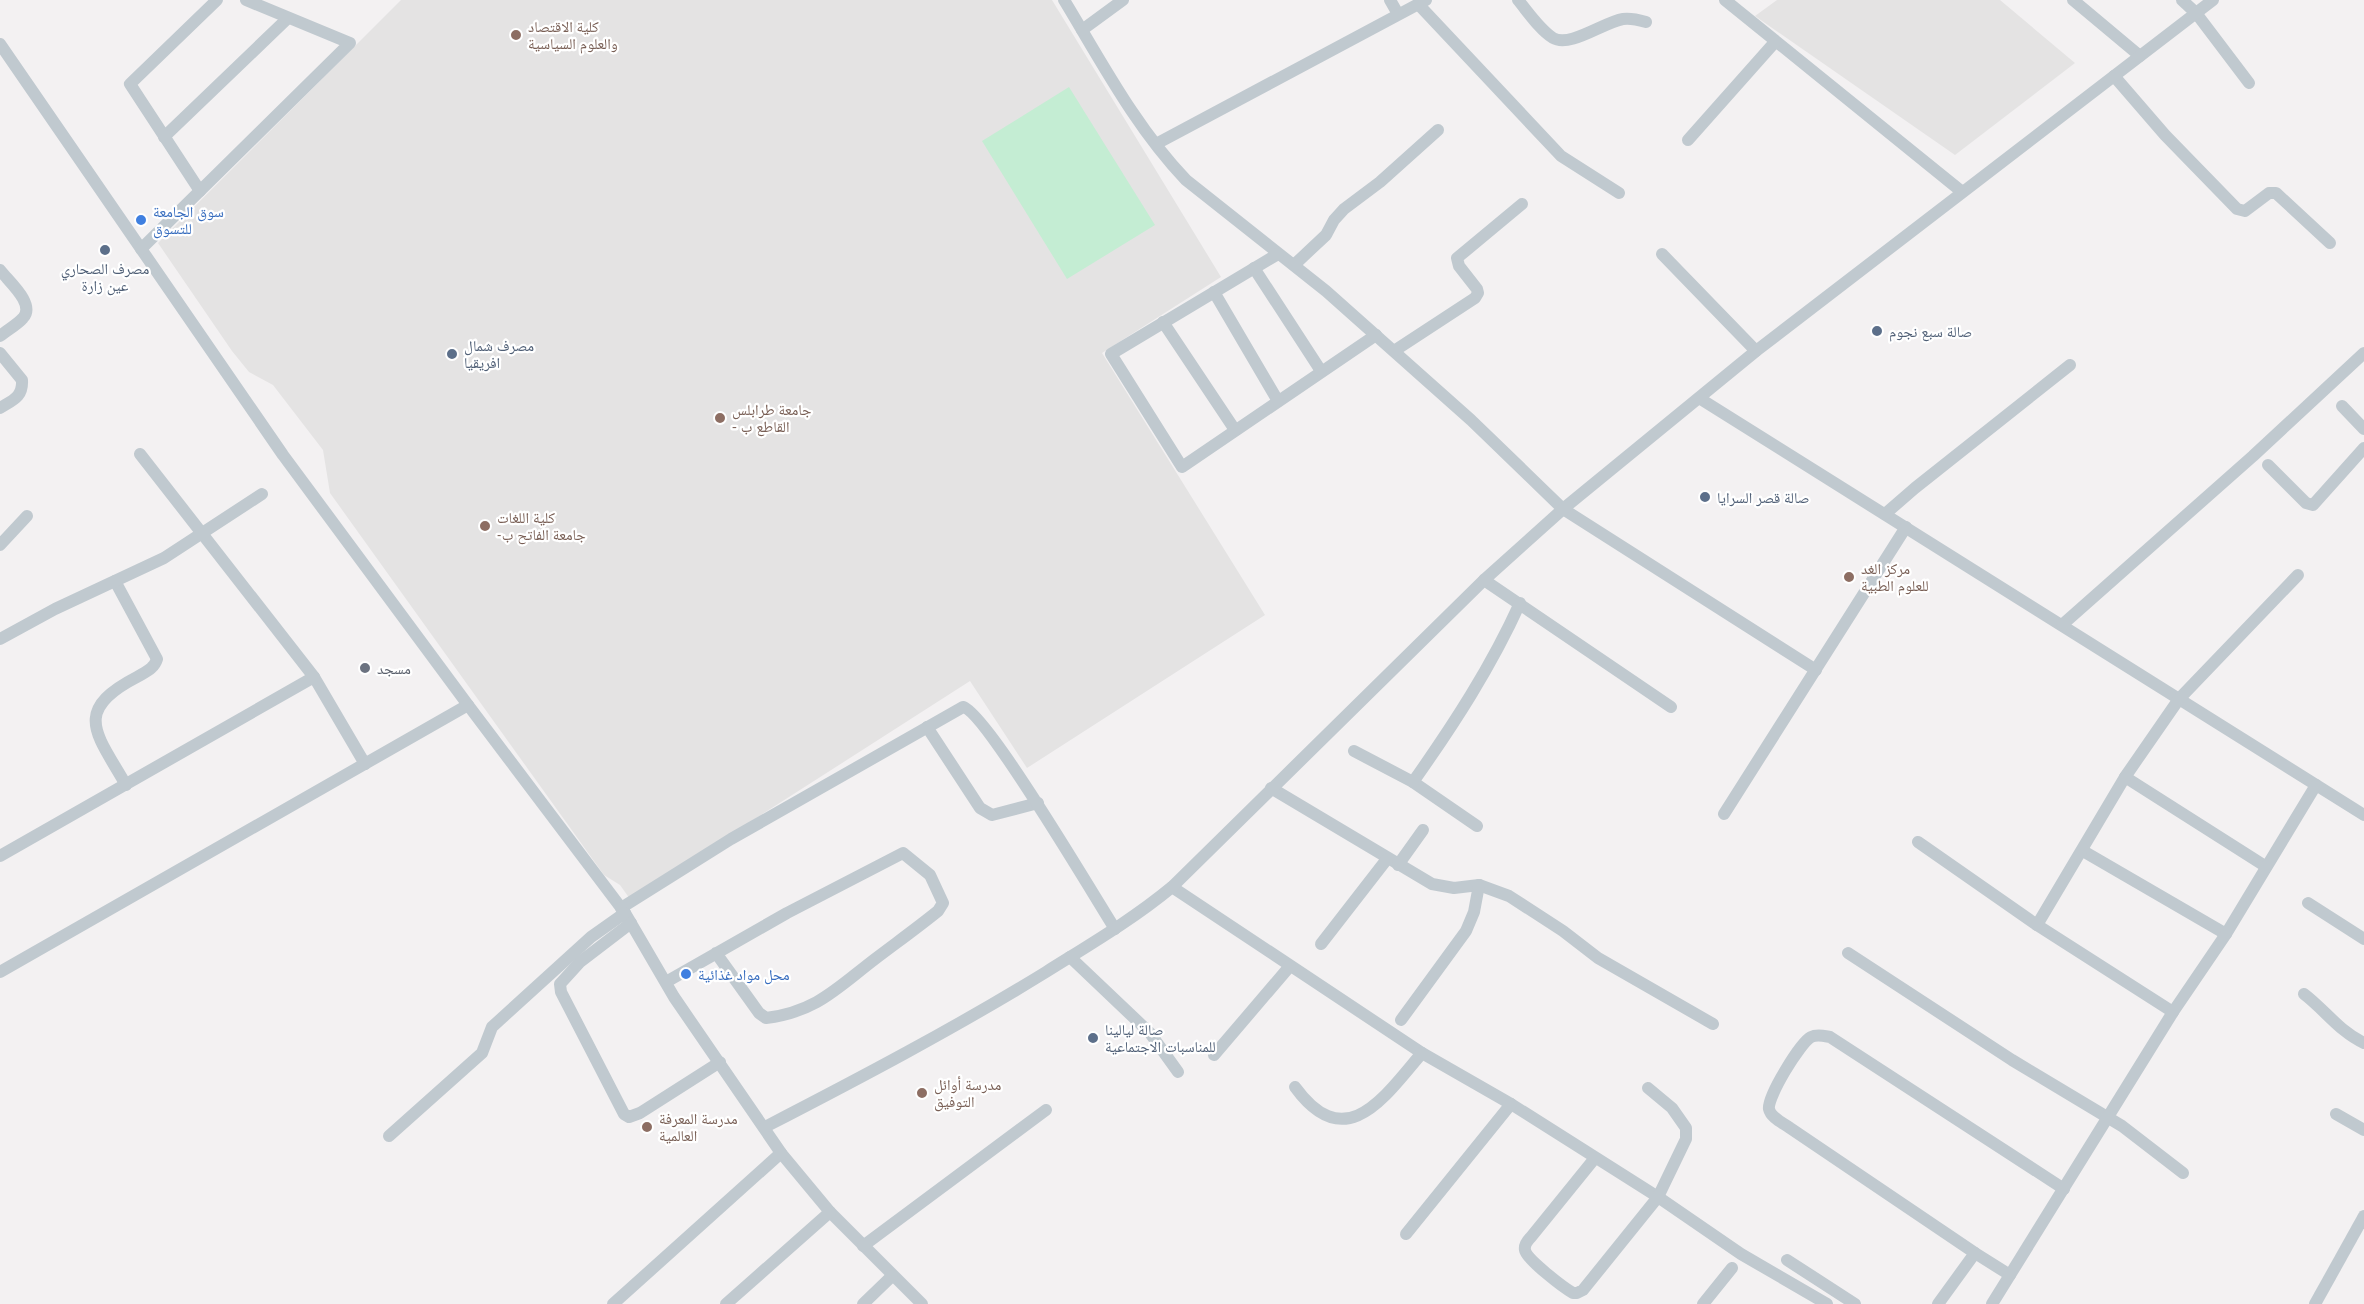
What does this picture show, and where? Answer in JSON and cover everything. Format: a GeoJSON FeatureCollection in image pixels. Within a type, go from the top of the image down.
{"type":"FeatureCollection","features":[{"type":"Feature","properties":{"kind":"street"},"geometry":{"type":"LineString","coordinates":[[200,191],[130,84],[217,0]]}},
{"type":"Feature","properties":{"kind":"street"},"geometry":{"type":"LineString","coordinates":[[141,249],[350,44],[246,0]]}},
{"type":"Feature","properties":{"kind":"street"},"geometry":{"type":"LineString","coordinates":[[1064,0],[1136,117],[1186,180],[1278,254],[1294,264],[1376,335],[1523,468],[1563,509],[1816,670]]}},
{"type":"Feature","properties":{"kind":"street"},"geometry":{"type":"LineString","coordinates":[[1082,30],[1123,0]]}},
{"type":"Feature","properties":{"kind":"street"},"geometry":{"type":"LineString","coordinates":[[1390,0],[1398,14]]}},
{"type":"Feature","properties":{"kind":"street"},"geometry":{"type":"LineString","coordinates":[[1518,0],[1549,35],[1558,40],[1575,38],[1611,21],[1626,18],[1646,22]]}},
{"type":"Feature","properties":{"kind":"street"},"geometry":{"type":"LineString","coordinates":[[1725,0],[1961,191]]}},
{"type":"Feature","properties":{"kind":"street"},"geometry":{"type":"LineString","coordinates":[[2073,0],[2140,56]]}},
{"type":"Feature","properties":{"kind":"street"},"geometry":{"type":"LineString","coordinates":[[2182,0],[2196,13],[2249,83]]}},
{"type":"Feature","properties":{"kind":"street"},"geometry":{"type":"LineString","coordinates":[[765,1127],[908,1053],[1115,929],[1172,888],[1484,580],[1563,509],[1756,351],[1961,191],[2213,0]]}},
{"type":"Feature","properties":{"kind":"street"},"geometry":{"type":"LineString","coordinates":[[1156,144],[1422,2],[1561,156],[1619,193]]}},
{"type":"Feature","properties":{"kind":"street"},"geometry":{"type":"LineString","coordinates":[[164,137],[288,18]]}},
{"type":"Feature","properties":{"kind":"street"},"geometry":{"type":"LineString","coordinates":[[1688,140],[1775,42]]}},
{"type":"Feature","properties":{"kind":"street"},"geometry":{"type":"LineString","coordinates":[[0,44],[277,446],[625,915],[666,982],[781,1153],[830,1212],[922,1304]]}},
{"type":"Feature","properties":{"kind":"street"},"geometry":{"type":"LineString","coordinates":[[2114,76],[2165,135],[2237,209],[2245,211],[2269,193],[2276,193],[2330,243]]}},
{"type":"Feature","properties":{"kind":"street"},"geometry":{"type":"LineString","coordinates":[[1294,264],[1326,234],[1344,209],[1380,182],[1438,130]]}},
{"type":"Feature","properties":{"kind":"street"},"geometry":{"type":"LineString","coordinates":[[1394,351],[1475,298],[1478,293],[1477,289],[1459,266],[1457,258],[1522,204]]}},
{"type":"Feature","properties":{"kind":"street"},"geometry":{"type":"LineString","coordinates":[[1278,254],[1111,354],[1182,467],[1376,335]]}},
{"type":"Feature","properties":{"kind":"street"},"geometry":{"type":"LineString","coordinates":[[1662,254],[1756,351]]}},
{"type":"Feature","properties":{"kind":"street"},"geometry":{"type":"LineString","coordinates":[[1254,268],[1321,371]]}},
{"type":"Feature","properties":{"kind":"street"},"geometry":{"type":"LineString","coordinates":[[0,270],[23,299],[27,310],[25,317],[0,336]]}},
{"type":"Feature","properties":{"kind":"street"},"geometry":{"type":"LineString","coordinates":[[1214,292],[1278,401]]}},
{"type":"Feature","properties":{"kind":"street"},"geometry":{"type":"LineString","coordinates":[[1163,322],[1235,430]]}},
{"type":"Feature","properties":{"kind":"street"},"geometry":{"type":"LineString","coordinates":[[0,353],[22,380],[18,397],[0,408]]}},
{"type":"Feature","properties":{"kind":"street"},"geometry":{"type":"LineString","coordinates":[[2062,625],[2262,448],[2364,353]]}},
{"type":"Feature","properties":{"kind":"street"},"geometry":{"type":"LineString","coordinates":[[1885,514],[2070,365]]}},
{"type":"Feature","properties":{"kind":"street"},"geometry":{"type":"LineString","coordinates":[[1699,398],[2364,815]]}},
{"type":"Feature","properties":{"kind":"street"},"geometry":{"type":"LineString","coordinates":[[2342,406],[2364,429]]}},
{"type":"Feature","properties":{"kind":"street"},"geometry":{"type":"LineString","coordinates":[[2268,465],[2306,504],[2313,505],[2364,448]]}},
{"type":"Feature","properties":{"kind":"street"},"geometry":{"type":"LineString","coordinates":[[140,454],[314,678],[365,764]]}},
{"type":"Feature","properties":{"kind":"street"},"geometry":{"type":"LineString","coordinates":[[0,639],[55,609],[164,558],[262,494]]}},
{"type":"Feature","properties":{"kind":"street"},"geometry":{"type":"LineString","coordinates":[[0,545],[27,516]]}},
{"type":"Feature","properties":{"kind":"street"},"geometry":{"type":"LineString","coordinates":[[1724,814],[1905,527]]}},
{"type":"Feature","properties":{"kind":"street"},"geometry":{"type":"LineString","coordinates":[[2037,925],[2125,777],[2179,699],[2298,575]]}},
{"type":"Feature","properties":{"kind":"street"},"geometry":{"type":"LineString","coordinates":[[1484,580],[1671,707]]}},
{"type":"Feature","properties":{"kind":"street"},"geometry":{"type":"LineString","coordinates":[[115,581],[158,659],[150,670],[105,696],[96,717],[96,731],[126,785]]}},
{"type":"Feature","properties":{"kind":"street"},"geometry":{"type":"LineString","coordinates":[[1413,782],[1488,669],[1520,603]]}},
{"type":"Feature","properties":{"kind":"street"},"geometry":{"type":"LineString","coordinates":[[1,852],[126,785],[314,678]]}},
{"type":"Feature","properties":{"kind":"street"},"geometry":{"type":"LineString","coordinates":[[0,972],[468,705]]}},
{"type":"Feature","properties":{"kind":"street"},"geometry":{"type":"LineString","coordinates":[[389,1136],[482,1053],[492,1027],[591,937],[731,839],[873,760],[959,708],[970,709],[1038,803],[1115,929]]}},
{"type":"Feature","properties":{"kind":"street"},"geometry":{"type":"LineString","coordinates":[[927,727],[985,813],[992,815],[1038,803]]}},
{"type":"Feature","properties":{"kind":"street"},"geometry":{"type":"LineString","coordinates":[[1354,751],[1413,782],[1477,826]]}},
{"type":"Feature","properties":{"kind":"street"},"geometry":{"type":"LineString","coordinates":[[2125,777],[2265,866]]}},
{"type":"Feature","properties":{"kind":"street"},"geometry":{"type":"LineString","coordinates":[[1992,1304],[2173,1012],[2226,934],[2316,784]]}},
{"type":"Feature","properties":{"kind":"street"},"geometry":{"type":"LineString","coordinates":[[1271,788],[1432,884],[1454,888],[1479,885],[1509,896],[1563,931],[1598,958],[1713,1024]]}},
{"type":"Feature","properties":{"kind":"street"},"geometry":{"type":"LineString","coordinates":[[1321,944],[1423,830]]}},
{"type":"Feature","properties":{"kind":"street"},"geometry":{"type":"LineString","coordinates":[[1917,842],[2037,925],[2173,1012]]}},
{"type":"Feature","properties":{"kind":"street"},"geometry":{"type":"LineString","coordinates":[[2082,851],[2226,934]]}},
{"type":"Feature","properties":{"kind":"street"},"geometry":{"type":"LineString","coordinates":[[666,982],[716,953],[787,913],[903,853],[930,875],[943,903],[938,911],[838,990],[807,1007],[780,1016],[765,1018],[759,1013],[716,953]]}},
{"type":"Feature","properties":{"kind":"street"},"geometry":{"type":"LineString","coordinates":[[1401,1020],[1466,931],[1474,912],[1479,885]]}},
{"type":"Feature","properties":{"kind":"street"},"geometry":{"type":"LineString","coordinates":[[1172,888],[1422,1053],[1511,1104],[1658,1197],[1740,1254],[1827,1304]]}},
{"type":"Feature","properties":{"kind":"street"},"geometry":{"type":"LineString","coordinates":[[2308,903],[2364,939]]}},
{"type":"Feature","properties":{"kind":"street"},"geometry":{"type":"LineString","coordinates":[[625,915],[560,984],[561,992],[624,1114],[629,1117],[640,1113],[720,1062]]}},
{"type":"Feature","properties":{"kind":"street"},"geometry":{"type":"LineString","coordinates":[[1848,953],[2013,1060],[2109,1117],[2139,1137],[2183,1173]]}},
{"type":"Feature","properties":{"kind":"street"},"geometry":{"type":"LineString","coordinates":[[1070,957],[1150,1033],[1179,1072]]}},
{"type":"Feature","properties":{"kind":"street"},"geometry":{"type":"LineString","coordinates":[[1214,1055],[1290,966]]}},
{"type":"Feature","properties":{"kind":"street"},"geometry":{"type":"LineString","coordinates":[[2304,994],[2324,1010],[2343,1030],[2364,1043]]}},
{"type":"Feature","properties":{"kind":"street"},"geometry":{"type":"LineString","coordinates":[[2010,1275],[1773,1115],[1769,1101],[1792,1059],[1810,1037],[1817,1035],[1830,1037],[2064,1189]]}},
{"type":"Feature","properties":{"kind":"street"},"geometry":{"type":"LineString","coordinates":[[1296,1087],[1307,1103],[1321,1113],[1334,1118],[1350,1119],[1368,1111],[1383,1098],[1422,1053]]}},
{"type":"Feature","properties":{"kind":"street"},"geometry":{"type":"LineString","coordinates":[[1595,1158],[1531,1236],[1525,1248],[1529,1258],[1569,1291],[1577,1293],[1582,1290],[1658,1197],[1686,1139],[1686,1128],[1672,1108],[1648,1088]]}},
{"type":"Feature","properties":{"kind":"street"},"geometry":{"type":"LineString","coordinates":[[1406,1234],[1511,1104]]}},
{"type":"Feature","properties":{"kind":"street"},"geometry":{"type":"LineString","coordinates":[[863,1246],[1046,1110]]}},
{"type":"Feature","properties":{"kind":"street"},"geometry":{"type":"LineString","coordinates":[[2336,1114],[2364,1130]]}},
{"type":"Feature","properties":{"kind":"street"},"geometry":{"type":"LineString","coordinates":[[613,1304],[781,1153]]}},
{"type":"Feature","properties":{"kind":"street"},"geometry":{"type":"LineString","coordinates":[[726,1304],[830,1212]]}},
{"type":"Feature","properties":{"kind":"street"},"geometry":{"type":"LineString","coordinates":[[2315,1304],[2364,1216]]}},
{"type":"Feature","properties":{"kind":"street"},"geometry":{"type":"LineString","coordinates":[[1938,1304],[1975,1253]]}},
{"type":"Feature","properties":{"kind":"street"},"geometry":{"type":"LineString","coordinates":[[1787,1260],[1855,1304]]}},
{"type":"Feature","properties":{"kind":"street"},"geometry":{"type":"LineString","coordinates":[[1703,1304],[1732,1268]]}},
{"type":"Feature","properties":{"kind":"street"},"geometry":{"type":"LineString","coordinates":[[863,1304],[892,1276]]}},
{"type":"Feature","properties":{"kind":"shaded area","name":"جامعة طرابلس - القاطع ب"},"geometry":{"type":"Polygon","coordinates":[[[401,0],[1052,0],[1221,277],[1102,353],[1265,615],[1027,768],[970,681],[630,899],[620,885],[604,875],[330,493],[323,450],[273,385],[249,372],[232,351],[158,243],[401,0]]]}},
{"type":"Feature","properties":{"kind":"shaded area"},"geometry":{"type":"Polygon","coordinates":[[[1777,0],[2000,0],[2075,63],[1955,155],[1755,16],[1777,0]]]}},
{"type":"Feature","properties":{"kind":"green space"},"geometry":{"type":"Polygon","coordinates":[[[1069,87],[1155,225],[1067,279],[982,141],[1069,87]]]}},
{"type":"Feature","properties":{"kind":"place","name":"كلية الاقتصاد والعلوم السياسية"},"geometry":{"type":"Point","coordinates":[516,35]}},
{"type":"Feature","properties":{"kind":"place","name":"سوق الجامعة للتسوق"},"geometry":{"type":"Point","coordinates":[141,220]}},
{"type":"Feature","properties":{"kind":"place","name":"مصرف الصحاري عين زارة"},"geometry":{"type":"Point","coordinates":[105,250]}},
{"type":"Feature","properties":{"kind":"place","name":"صالة سبع نجوم"},"geometry":{"type":"Point","coordinates":[1877,331]}},
{"type":"Feature","properties":{"kind":"place","name":"مصرف شمال افريقيا"},"geometry":{"type":"Point","coordinates":[452,354]}},
{"type":"Feature","properties":{"kind":"place","name":"جامعة طرابلس - القاطع ب"},"geometry":{"type":"Point","coordinates":[720,418]}},
{"type":"Feature","properties":{"kind":"place","name":"صالة قصر السرايا"},"geometry":{"type":"Point","coordinates":[1705,497]}},
{"type":"Feature","properties":{"kind":"place","name":"كلية اللغات -جامعة الفاتح ب"},"geometry":{"type":"Point","coordinates":[485,526]}},
{"type":"Feature","properties":{"kind":"place","name":"مركز الغد للعلوم الطبية"},"geometry":{"type":"Point","coordinates":[1849,577]}},
{"type":"Feature","properties":{"kind":"place","name":"مسجد"},"geometry":{"type":"Point","coordinates":[365,668]}},
{"type":"Feature","properties":{"kind":"place","name":"محل مواد غذائية"},"geometry":{"type":"Point","coordinates":[686,974]}},
{"type":"Feature","properties":{"kind":"place","name":"صالة ليالينا للمناسبات الاجتماعية"},"geometry":{"type":"Point","coordinates":[1093,1038]}},
{"type":"Feature","properties":{"kind":"place","name":"مدرسة أوائل التوفيق"},"geometry":{"type":"Point","coordinates":[922,1093]}},
{"type":"Feature","properties":{"kind":"place","name":"مدرسة المعرفة العالمية"},"geometry":{"type":"Point","coordinates":[647,1127]}}]}
